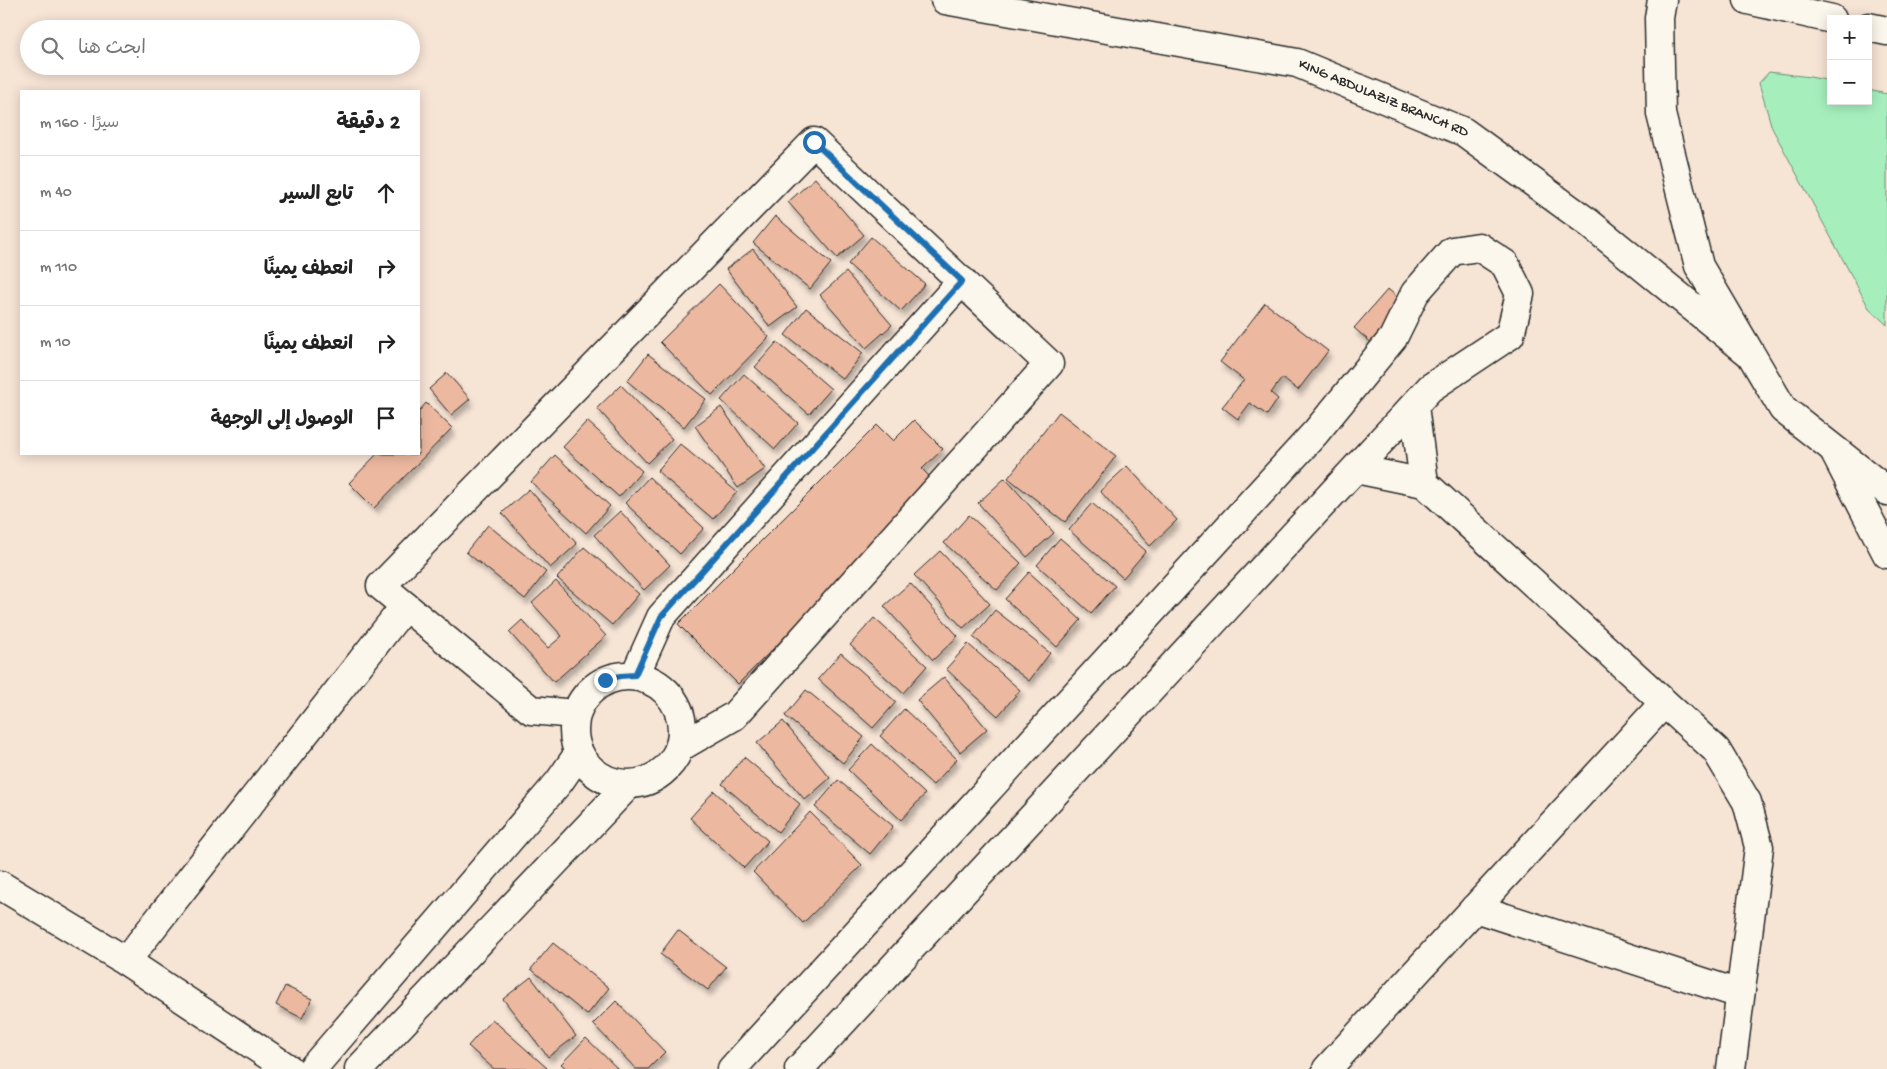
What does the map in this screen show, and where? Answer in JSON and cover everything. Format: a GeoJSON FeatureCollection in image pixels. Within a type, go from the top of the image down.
{"type":"FeatureCollection","features":[{"type":"Feature","properties":{"kind":"main road","name":"KING ABDULAZIZ BRANCH RD"},"geometry":{"type":"LineString","coordinates":[[945,0],[1297,63],[1464,132],[1589,223],[1751,354]]}},
{"type":"Feature","properties":{"kind":"main road"},"geometry":{"type":"LineString","coordinates":[[1662,0],[1659,18],[1661,114],[1699,266],[1783,409],[1887,491]]}},
{"type":"Feature","properties":{"kind":"main road"},"geometry":{"type":"LineString","coordinates":[[1748,0],[1827,18]]}},
{"type":"Feature","properties":{"kind":"main road"},"geometry":{"type":"LineString","coordinates":[[1872,28],[1887,31]]}},
{"type":"Feature","properties":{"kind":"main road"},"geometry":{"type":"LineString","coordinates":[[576,714],[531,710],[381,586],[814,142],[1049,364],[734,716],[680,747]]}},
{"type":"Feature","properties":{"kind":"main road"},"geometry":{"type":"LineString","coordinates":[[732,1069],[1316,432],[1393,338],[1416,293],[1452,251],[1479,247],[1505,264],[1520,294],[1510,335],[1430,388],[798,1069]]}},
{"type":"Feature","properties":{"kind":"main road"},"geometry":{"type":"LineString","coordinates":[[635,675],[661,617],[962,281]]}},
{"type":"Feature","properties":{"kind":"main road"},"geometry":{"type":"LineString","coordinates":[[1414,406],[1424,483]]}},
{"type":"Feature","properties":{"kind":"main road"},"geometry":{"type":"LineString","coordinates":[[1832,447],[1887,554]]}},
{"type":"Feature","properties":{"kind":"main road"},"geometry":{"type":"LineString","coordinates":[[1356,469],[1424,483],[1716,750],[1747,802],[1759,848],[1730,1069]]}},
{"type":"Feature","properties":{"kind":"main road"},"geometry":{"type":"LineString","coordinates":[[126,961],[405,606]]}},
{"type":"Feature","properties":{"kind":"main road"},"geometry":{"type":"LineString","coordinates":[[635,675],[650,680],[663,688],[674,701],[680,715],[682,731],[680,747],[672,762],[660,774],[644,782],[628,785],[612,783],[599,776],[587,766],[579,753],[574,734],[576,714],[582,700],[592,689],[605,680],[635,675]]}},
{"type":"Feature","properties":{"kind":"main road"},"geometry":{"type":"LineString","coordinates":[[1327,1069],[1664,703]]}},
{"type":"Feature","properties":{"kind":"main road"},"geometry":{"type":"LineString","coordinates":[[312,1069],[559,782],[579,753]]}},
{"type":"Feature","properties":{"kind":"main road"},"geometry":{"type":"LineString","coordinates":[[359,1069],[628,785]]}},
{"type":"Feature","properties":{"kind":"main road"},"geometry":{"type":"LineString","coordinates":[[0,885],[126,961],[289,1069]]}},
{"type":"Feature","properties":{"kind":"main road"},"geometry":{"type":"LineString","coordinates":[[1476,908],[1740,994]]}},
{"type":"Feature","properties":{"kind":"green space"},"geometry":{"type":"Polygon","coordinates":[[[1769,72],[1827,80],[1827,105],[1872,105],[1872,91],[1887,94],[1887,325],[1869,308],[1772,128],[1759,83],[1769,72]]]}},
{"type":"Feature","properties":{"kind":"building"},"geometry":{"type":"Polygon","coordinates":[[[815,178],[864,235],[837,258],[788,202],[815,178]]]}},
{"type":"Feature","properties":{"kind":"building"},"geometry":{"type":"Polygon","coordinates":[[[775,216],[831,263],[810,289],[753,243],[775,216]]]}},
{"type":"Feature","properties":{"kind":"building"},"geometry":{"type":"Polygon","coordinates":[[[871,237],[925,284],[901,311],[848,264],[871,237]]]}},
{"type":"Feature","properties":{"kind":"building"},"geometry":{"type":"Polygon","coordinates":[[[753,249],[797,307],[770,327],[726,269],[753,249]]]}},
{"type":"Feature","properties":{"kind":"building"},"geometry":{"type":"Polygon","coordinates":[[[846,272],[892,325],[866,348],[820,295],[846,272]]]}},
{"type":"Feature","properties":{"kind":"building"},"geometry":{"type":"Polygon","coordinates":[[[719,284],[769,337],[712,395],[660,342],[719,284]]]}},
{"type":"Feature","properties":{"kind":"building"},"geometry":{"type":"Polygon","coordinates":[[[1388,289],[1414,312],[1381,351],[1354,328],[1388,289]]]}},
{"type":"Feature","properties":{"kind":"building"},"geometry":{"type":"Polygon","coordinates":[[[1265,303],[1328,351],[1298,390],[1282,378],[1271,393],[1278,399],[1267,415],[1250,403],[1238,419],[1222,407],[1244,380],[1220,362],[1265,303]]]}},
{"type":"Feature","properties":{"kind":"building"},"geometry":{"type":"Polygon","coordinates":[[[806,308],[863,353],[843,379],[785,335],[806,308]]]}},
{"type":"Feature","properties":{"kind":"building"},"geometry":{"type":"Polygon","coordinates":[[[777,342],[831,389],[809,414],[755,367],[777,342]]]}},
{"type":"Feature","properties":{"kind":"building"},"geometry":{"type":"Polygon","coordinates":[[[648,354],[706,399],[684,427],[627,381],[648,354]]]}},
{"type":"Feature","properties":{"kind":"building"},"geometry":{"type":"Polygon","coordinates":[[[447,373],[470,399],[451,415],[429,389],[447,373]]]}},
{"type":"Feature","properties":{"kind":"building"},"geometry":{"type":"Polygon","coordinates":[[[744,374],[798,423],[775,449],[721,400],[744,374]]]}},
{"type":"Feature","properties":{"kind":"building"},"geometry":{"type":"Polygon","coordinates":[[[621,385],[672,439],[647,463],[597,408],[621,385]]]}},
{"type":"Feature","properties":{"kind":"building"},"geometry":{"type":"Polygon","coordinates":[[[426,403],[452,428],[374,508],[349,483],[376,455],[420,455],[420,410],[426,403]]]}},
{"type":"Feature","properties":{"kind":"building"},"geometry":{"type":"Polygon","coordinates":[[[721,407],[765,469],[738,488],[695,426],[721,407]]]}},
{"type":"Feature","properties":{"kind":"building"},"geometry":{"type":"Polygon","coordinates":[[[1059,412],[1116,456],[1065,522],[1008,478],[1059,412]]]}},
{"type":"Feature","properties":{"kind":"building"},"geometry":{"type":"Polygon","coordinates":[[[914,420],[943,449],[922,469],[937,484],[738,684],[678,624],[877,425],[893,441],[914,420]]]}},
{"type":"Feature","properties":{"kind":"building"},"geometry":{"type":"Polygon","coordinates":[[[587,421],[642,471],[619,497],[563,447],[587,421]]]}},
{"type":"Feature","properties":{"kind":"building"},"geometry":{"type":"Polygon","coordinates":[[[680,444],[737,492],[713,519],[657,471],[680,444]]]}},
{"type":"Feature","properties":{"kind":"building"},"geometry":{"type":"Polygon","coordinates":[[[555,455],[610,506],[586,533],[531,482],[555,455]]]}},
{"type":"Feature","properties":{"kind":"building"},"geometry":{"type":"Polygon","coordinates":[[[1127,466],[1177,520],[1150,546],[1100,491],[1127,466]]]}},
{"type":"Feature","properties":{"kind":"building"},"geometry":{"type":"Polygon","coordinates":[[[649,477],[704,528],[680,554],[625,503],[649,477]]]}},
{"type":"Feature","properties":{"kind":"building"},"geometry":{"type":"Polygon","coordinates":[[[1005,478],[1054,533],[1027,557],[978,503],[1005,478]]]}},
{"type":"Feature","properties":{"kind":"building"},"geometry":{"type":"Polygon","coordinates":[[[529,489],[577,544],[550,568],[502,513],[529,489]]]}},
{"type":"Feature","properties":{"kind":"building"},"geometry":{"type":"Polygon","coordinates":[[[1092,503],[1146,551],[1123,578],[1069,530],[1092,503]]]}},
{"type":"Feature","properties":{"kind":"building"},"geometry":{"type":"Polygon","coordinates":[[[620,511],[670,565],[644,590],[594,535],[620,511]]]}},
{"type":"Feature","properties":{"kind":"building"},"geometry":{"type":"Polygon","coordinates":[[[969,515],[1021,563],[997,590],[944,543],[969,515]]]}},
{"type":"Feature","properties":{"kind":"building"},"geometry":{"type":"Polygon","coordinates":[[[488,525],[546,572],[525,599],[466,552],[488,525]]]}},
{"type":"Feature","properties":{"kind":"building"},"geometry":{"type":"Polygon","coordinates":[[[1060,538],[1115,586],[1091,613],[1037,565],[1060,538]]]}},
{"type":"Feature","properties":{"kind":"building"},"geometry":{"type":"Polygon","coordinates":[[[584,547],[639,594],[612,625],[557,578],[584,547]]]}},
{"type":"Feature","properties":{"kind":"building"},"geometry":{"type":"Polygon","coordinates":[[[940,551],[990,604],[963,628],[914,575],[940,551]]]}},
{"type":"Feature","properties":{"kind":"building"},"geometry":{"type":"Polygon","coordinates":[[[1029,572],[1081,620],[1057,647],[1005,599],[1029,572]]]}},
{"type":"Feature","properties":{"kind":"building"},"geometry":{"type":"Polygon","coordinates":[[[556,581],[606,636],[554,682],[509,632],[522,620],[548,648],[562,636],[532,603],[556,581]]]}},
{"type":"Feature","properties":{"kind":"building"},"geometry":{"type":"Polygon","coordinates":[[[910,583],[958,636],[933,660],[884,606],[910,583]]]}},
{"type":"Feature","properties":{"kind":"building"},"geometry":{"type":"Polygon","coordinates":[[[995,610],[1050,653],[1029,681],[973,637],[995,610]]]}},
{"type":"Feature","properties":{"kind":"building"},"geometry":{"type":"Polygon","coordinates":[[[874,618],[927,666],[903,693],[850,645],[874,618]]]}},
{"type":"Feature","properties":{"kind":"building"},"geometry":{"type":"Polygon","coordinates":[[[968,644],[1020,690],[998,716],[946,669],[968,644]]]}},
{"type":"Feature","properties":{"kind":"building"},"geometry":{"type":"Polygon","coordinates":[[[841,653],[896,702],[873,728],[818,679],[841,653]]]}},
{"type":"Feature","properties":{"kind":"building"},"geometry":{"type":"Polygon","coordinates":[[[944,677],[987,729],[960,752],[917,700],[944,677]]]}},
{"type":"Feature","properties":{"kind":"building"},"geometry":{"type":"Polygon","coordinates":[[[806,690],[864,737],[843,763],[785,716],[806,690]]]}},
{"type":"Feature","properties":{"kind":"building"},"geometry":{"type":"Polygon","coordinates":[[[904,709],[957,759],[933,785],[880,736],[904,709]]]}},
{"type":"Feature","properties":{"kind":"building"},"geometry":{"type":"Polygon","coordinates":[[[783,721],[830,778],[805,800],[757,743],[783,721]]]}},
{"type":"Feature","properties":{"kind":"building"},"geometry":{"type":"Polygon","coordinates":[[[872,744],[925,794],[901,820],[848,770],[872,744]]]}},
{"type":"Feature","properties":{"kind":"building"},"geometry":{"type":"Polygon","coordinates":[[[744,757],[800,804],[778,832],[722,784],[744,757]]]}},
{"type":"Feature","properties":{"kind":"building"},"geometry":{"type":"Polygon","coordinates":[[[838,780],[893,826],[870,854],[815,807],[838,780]]]}},
{"type":"Feature","properties":{"kind":"building"},"geometry":{"type":"Polygon","coordinates":[[[714,791],[768,841],[744,868],[690,818],[714,791]]]}},
{"type":"Feature","properties":{"kind":"building"},"geometry":{"type":"Polygon","coordinates":[[[810,812],[862,865],[803,923],[753,872],[810,812]]]}},
{"type":"Feature","properties":{"kind":"building"},"geometry":{"type":"Polygon","coordinates":[[[678,930],[726,967],[708,990],[660,954],[678,930]]]}},
{"type":"Feature","properties":{"kind":"building"},"geometry":{"type":"Polygon","coordinates":[[[553,943],[609,988],[587,1015],[531,969],[553,943]]]}},
{"type":"Feature","properties":{"kind":"building"},"geometry":{"type":"Polygon","coordinates":[[[531,977],[576,1036],[548,1057],[503,999],[531,977]]]}},
{"type":"Feature","properties":{"kind":"building"},"geometry":{"type":"Polygon","coordinates":[[[285,986],[312,999],[302,1018],[276,1005],[285,986]]]}},
{"type":"Feature","properties":{"kind":"building"},"geometry":{"type":"Polygon","coordinates":[[[616,1001],[665,1052],[648,1069],[636,1069],[593,1024],[616,1001]]]}},
{"type":"Feature","properties":{"kind":"building"},"geometry":{"type":"Polygon","coordinates":[[[492,1019],[547,1068],[494,1069],[468,1046],[492,1019]]]}},
{"type":"Feature","properties":{"kind":"building"},"geometry":{"type":"Polygon","coordinates":[[[586,1038],[618,1069],[567,1069],[561,1064],[586,1038]]]}},
{"type":"Feature","properties":{"kind":"route"},"geometry":{"type":"LineString","coordinates":[[605,680],[635,675],[661,617],[962,281],[814,142]]}}]}
